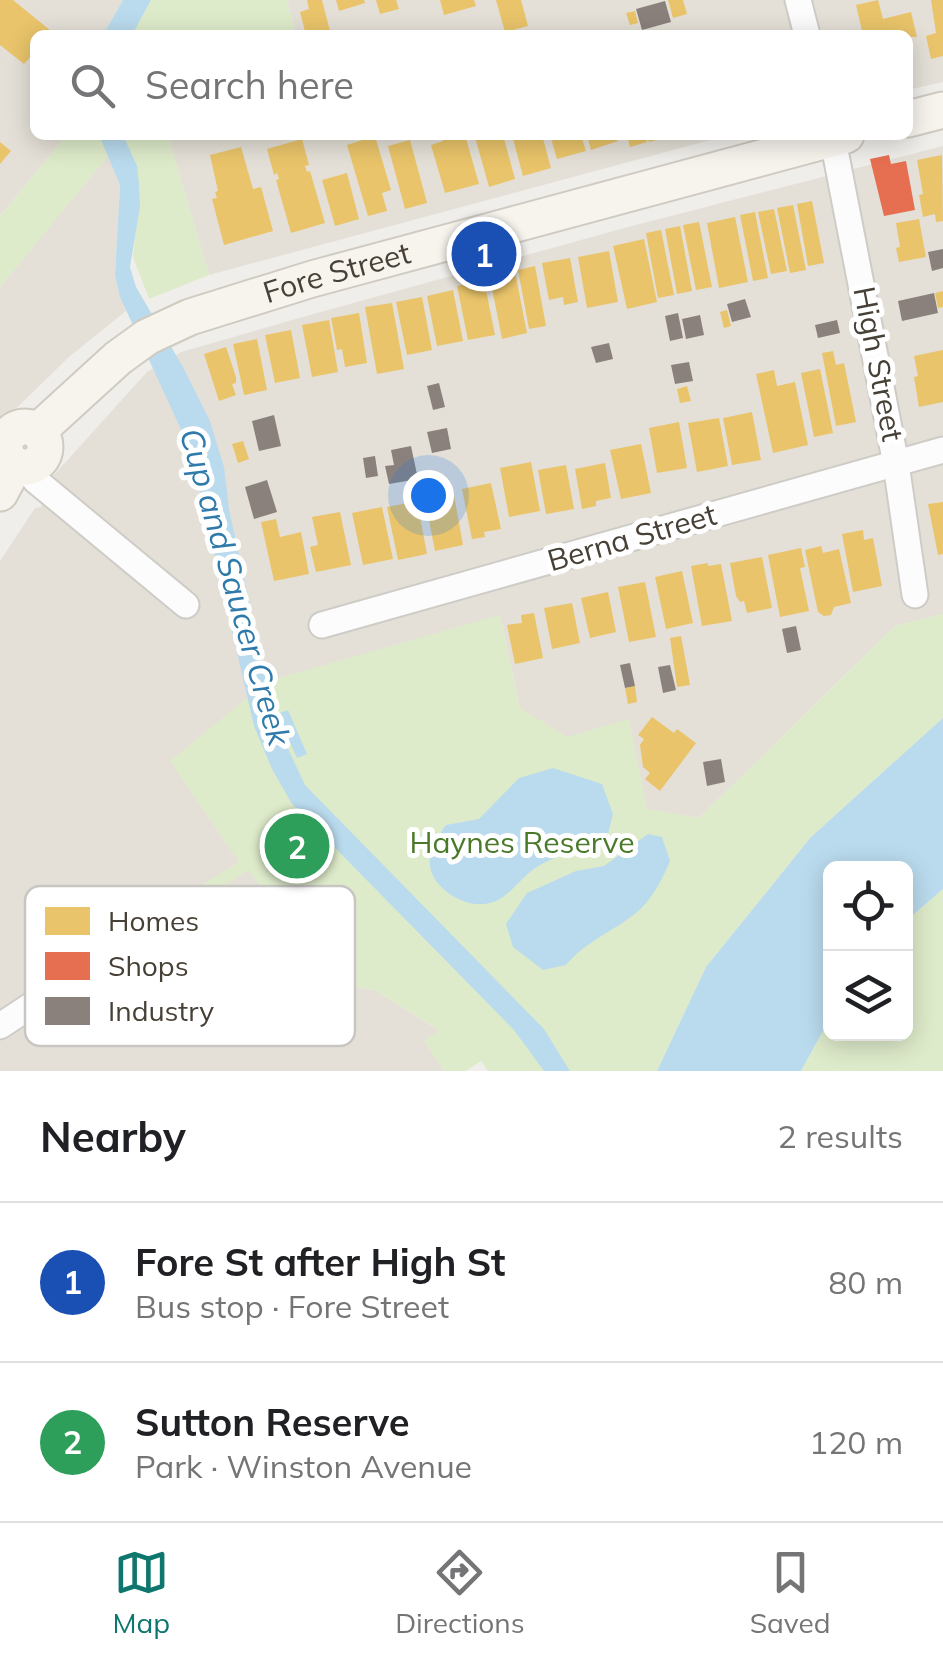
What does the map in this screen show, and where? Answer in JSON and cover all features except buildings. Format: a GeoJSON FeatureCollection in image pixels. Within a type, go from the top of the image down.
{"type":"FeatureCollection","features":[{"type":"Feature","properties":{"kind":"main road"},"geometry":{"type":"LineString","coordinates":[[913,118],[943,110]]}},
{"type":"Feature","properties":{"kind":"main road","name":"Fore Street"},"geometry":{"type":"LineString","coordinates":[[14,455],[118,358],[147,337],[190,317],[312,279],[822,140]]}},
{"type":"Feature","properties":{"kind":"street"},"geometry":{"type":"LineString","coordinates":[[798,0],[806,30]]}},
{"type":"Feature","properties":{"kind":"street","name":"High Street"},"geometry":{"type":"LineString","coordinates":[[838,140],[896,464],[915,595]]}},
{"type":"Feature","properties":{"kind":"street","name":"Berna Street"},"geometry":{"type":"LineString","coordinates":[[322,625],[943,450]]}},
{"type":"Feature","properties":{"kind":"street"},"geometry":{"type":"LineString","coordinates":[[14,455],[35,480],[186,605]]}},
{"type":"Feature","properties":{"kind":"street"},"geometry":{"type":"LineString","coordinates":[[0,1026],[25,1010]]}},
{"type":"Feature","properties":{"kind":"shaded area"},"geometry":{"type":"Polygon","coordinates":[[[0,0],[123,0],[106,30],[30,30],[30,140],[63,140],[0,216],[0,0]]]}},
{"type":"Feature","properties":{"kind":"shaded area"},"geometry":{"type":"Polygon","coordinates":[[[287,0],[943,0],[943,82],[913,89],[913,30],[295,30],[287,0]]]}},
{"type":"Feature","properties":{"kind":"shaded area"},"geometry":{"type":"Polygon","coordinates":[[[169,140],[710,140],[209,275],[169,140]]]}},
{"type":"Feature","properties":{"kind":"shaded area"},"geometry":{"type":"Polygon","coordinates":[[[943,146],[943,614],[895,626],[699,818],[647,810],[520,708],[500,615],[239,863],[201,886],[25,886],[25,1046],[355,1046],[355,987],[375,990],[440,1031],[425,1041],[444,1071],[0,1071],[0,561],[35,508],[41,507],[53,476],[147,372],[181,352],[628,227],[943,146]]]}},
{"type":"Feature","properties":{"kind":"shaded area"},"geometry":{"type":"Polygon","coordinates":[[[108,155],[120,185],[115,275],[126,311],[69,357],[0,424],[0,287],[108,155]]]}},
{"type":"Feature","properties":{"kind":"shaded area"},"geometry":{"type":"Polygon","coordinates":[[[249,869],[261,886],[222,886],[249,869]]]}},
{"type":"Feature","properties":{"kind":"green space"},"geometry":{"type":"Polygon","coordinates":[[[148,0],[287,0],[295,30],[132,30],[148,0]]]}},
{"type":"Feature","properties":{"kind":"green space"},"geometry":{"type":"Polygon","coordinates":[[[63,140],[121,140],[0,287],[0,216],[63,140]]]}},
{"type":"Feature","properties":{"kind":"green space"},"geometry":{"type":"Polygon","coordinates":[[[123,140],[169,140],[209,275],[149,299],[133,257],[138,205],[123,140]]]}},
{"type":"Feature","properties":{"kind":"green space","name":"Haynes Reserve"},"geometry":{"type":"Polygon","coordinates":[[[943,614],[943,718],[811,837],[706,967],[657,1071],[488,1071],[481,1061],[466,1071],[444,1071],[424,1041],[439,1030],[375,990],[355,987],[355,886],[260,886],[249,870],[223,886],[201,886],[239,862],[170,761],[268,681],[500,615],[520,708],[567,737],[629,719],[647,809],[699,818],[895,626],[943,614]]]}},
{"type":"Feature","properties":{"kind":"green space"},"geometry":{"type":"Polygon","coordinates":[[[943,889],[943,1071],[801,1071],[823,1031],[823,1041],[913,1041],[913,915],[943,889]]]}},
{"type":"Feature","properties":{"kind":"water"},"geometry":{"type":"Polygon","coordinates":[[[123,0],[151,0],[135,30],[106,30],[123,0]]]}},
{"type":"Feature","properties":{"kind":"water","name":"Cup and Saucer Creek"},"geometry":{"type":"Polygon","coordinates":[[[101,140],[125,140],[137,166],[140,207],[130,267],[136,287],[210,421],[224,467],[229,509],[274,715],[288,710],[307,754],[297,758],[287,736],[283,738],[305,785],[544,1029],[570,1071],[544,1071],[514,1030],[292,804],[272,769],[254,726],[190,449],[120,297],[115,275],[120,185],[101,140]]]}},
{"type":"Feature","properties":{"kind":"water"},"geometry":{"type":"Polygon","coordinates":[[[943,718],[943,889],[913,915],[913,861],[823,861],[823,1031],[801,1071],[657,1071],[706,967],[811,837],[943,718]]]}},
{"type":"Feature","properties":{"kind":"water"},"geometry":{"type":"Polygon","coordinates":[[[553,768],[602,784],[613,814],[606,842],[540,865],[503,897],[490,903],[472,904],[442,887],[432,874],[430,859],[446,825],[479,819],[519,778],[553,768]]]}},
{"type":"Feature","properties":{"kind":"water"},"geometry":{"type":"Polygon","coordinates":[[[648,834],[662,837],[670,861],[656,889],[636,913],[590,943],[566,965],[543,970],[513,947],[506,924],[527,893],[576,871],[604,866],[648,834]]]}},
{"type":"Feature","properties":{"kind":"place","name":"Fore St after High St"},"geometry":{"type":"Point","coordinates":[484,254]}},
{"type":"Feature","properties":{"kind":"place","name":"Sutton Reserve"},"geometry":{"type":"Point","coordinates":[297,846]}}]}
